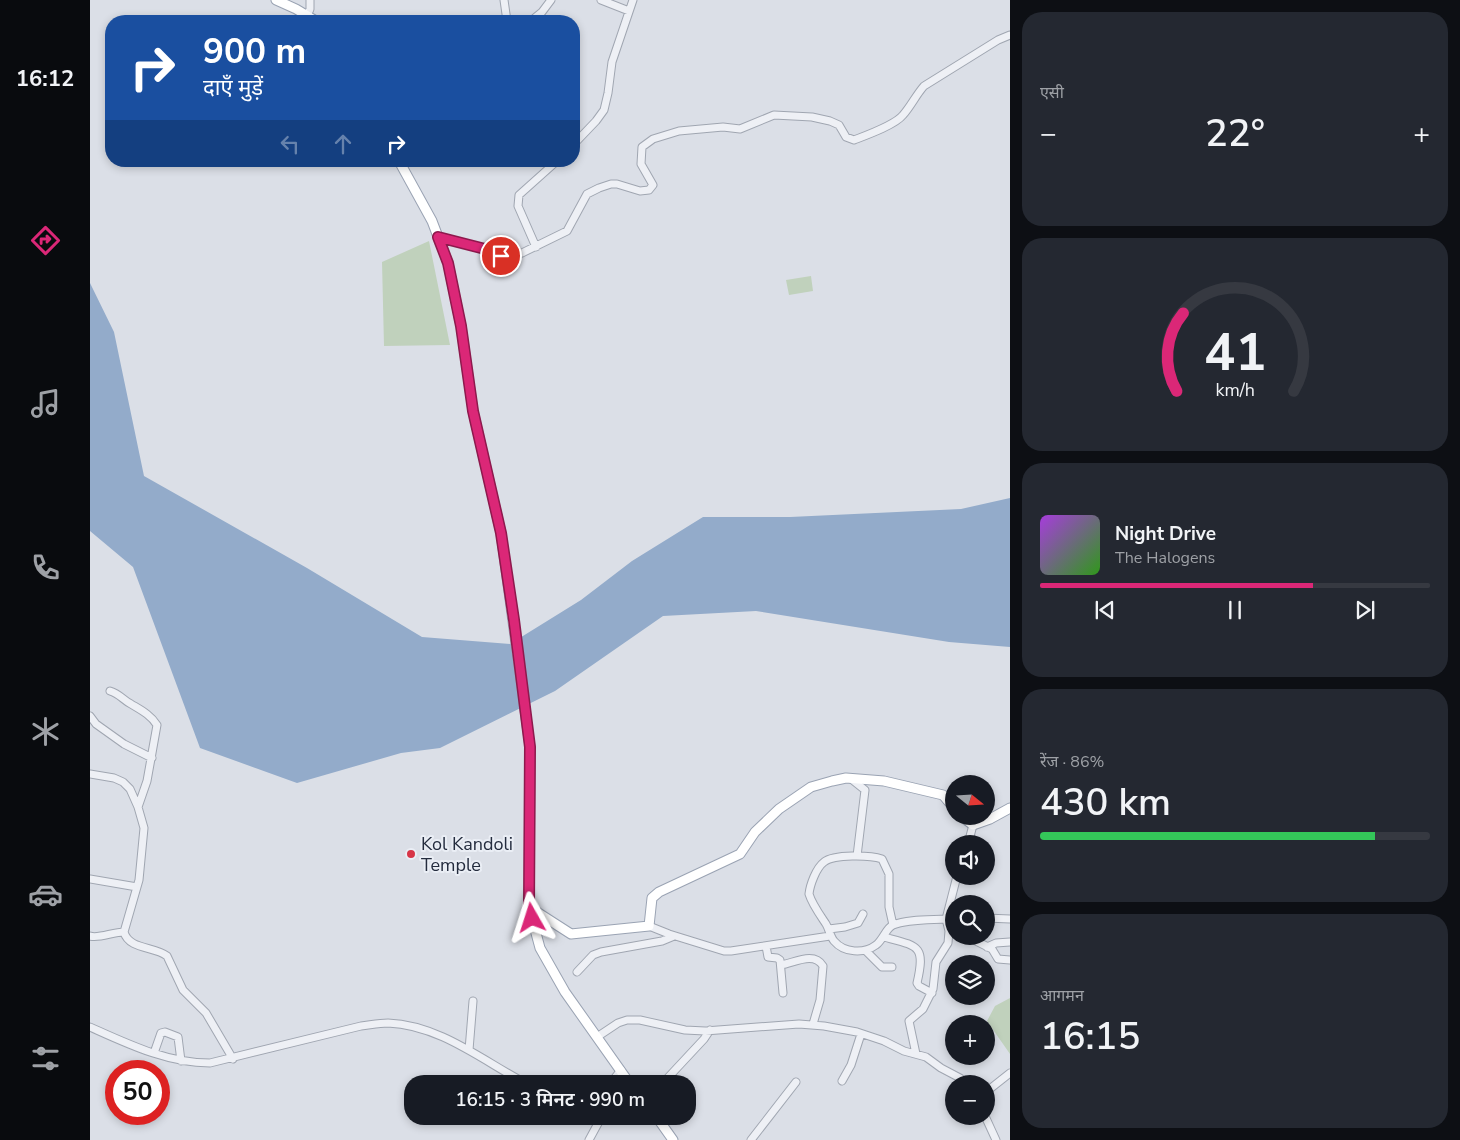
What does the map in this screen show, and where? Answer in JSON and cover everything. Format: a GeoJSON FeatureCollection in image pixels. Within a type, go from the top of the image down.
{"type":"FeatureCollection","features":[{"type":"Feature","properties":{"kind":"main road"},"geometry":{"type":"LineString","coordinates":[[276,0],[297,4],[306,15]]}},
{"type":"Feature","properties":{"kind":"main road"},"geometry":{"type":"LineString","coordinates":[[402,167],[430,217],[448,263],[461,326],[473,411],[501,533],[530,747],[529,907],[540,948],[565,992],[624,1075]]}},
{"type":"Feature","properties":{"kind":"main road"},"geometry":{"type":"LineString","coordinates":[[529,907],[571,934],[649,926],[652,898],[658,892],[740,854],[754,832],[779,809],[811,788],[832,781],[850,778],[884,781],[943,795],[945,797]]}},
{"type":"Feature","properties":{"kind":"main road"},"geometry":{"type":"LineString","coordinates":[[995,816],[1010,808]]}},
{"type":"Feature","properties":{"kind":"main road"},"geometry":{"type":"LineString","coordinates":[[662,1125],[673,1140]]}},
{"type":"Feature","properties":{"kind":"street"},"geometry":{"type":"LineString","coordinates":[[307,15],[310,9],[310,0]]}},
{"type":"Feature","properties":{"kind":"street"},"geometry":{"type":"LineString","coordinates":[[504,0],[506,15]]}},
{"type":"Feature","properties":{"kind":"street"},"geometry":{"type":"LineString","coordinates":[[538,15],[551,0]]}},
{"type":"Feature","properties":{"kind":"street"},"geometry":{"type":"LineString","coordinates":[[601,0],[629,11]]}},
{"type":"Feature","properties":{"kind":"street"},"geometry":{"type":"LineString","coordinates":[[580,138],[604,110],[612,62],[633,0]]}},
{"type":"Feature","properties":{"kind":"street"},"geometry":{"type":"LineString","coordinates":[[438,237],[485,249],[501,256],[522,253],[536,247],[567,231],[587,194],[611,184],[645,192],[653,188],[643,169],[641,160],[642,148],[653,139],[679,131],[723,127],[740,128],[774,115],[812,117],[830,121],[838,125],[846,137],[854,140],[875,132],[902,117],[924,86],[998,40],[1010,35]]}},
{"type":"Feature","properties":{"kind":"street"},"geometry":{"type":"LineString","coordinates":[[536,247],[518,206],[519,196],[551,167]]}},
{"type":"Feature","properties":{"kind":"street"},"geometry":{"type":"LineString","coordinates":[[110,692],[121,696],[130,704],[139,708],[154,720],[157,725],[145,791],[138,807]]}},
{"type":"Feature","properties":{"kind":"street"},"geometry":{"type":"LineString","coordinates":[[90,716],[96,724],[124,744],[152,758]]}},
{"type":"Feature","properties":{"kind":"street"},"geometry":{"type":"LineString","coordinates":[[90,774],[114,778],[123,782],[130,790],[138,807],[144,828],[137,887],[124,932],[125,937],[135,944],[167,956],[183,990],[206,1013],[233,1058]]}},
{"type":"Feature","properties":{"kind":"street"},"geometry":{"type":"LineString","coordinates":[[850,778],[865,790],[857,856]]}},
{"type":"Feature","properties":{"kind":"street"},"geometry":{"type":"LineString","coordinates":[[970,835],[973,825]]}},
{"type":"Feature","properties":{"kind":"street"},"geometry":{"type":"LineString","coordinates":[[892,967],[882,967],[866,951],[845,948],[835,942],[810,897],[810,888],[816,873],[824,861],[833,858],[857,856],[876,857],[884,861],[889,874],[889,907],[893,925]]}},
{"type":"Feature","properties":{"kind":"street"},"geometry":{"type":"LineString","coordinates":[[90,879],[137,887]]}},
{"type":"Feature","properties":{"kind":"street"},"geometry":{"type":"LineString","coordinates":[[649,926],[674,936],[724,951],[766,946],[829,932],[858,924],[863,914]]}},
{"type":"Feature","properties":{"kind":"street"},"geometry":{"type":"LineString","coordinates":[[866,951],[876,945],[893,925],[945,917]]}},
{"type":"Feature","properties":{"kind":"street"},"geometry":{"type":"LineString","coordinates":[[995,918],[1010,919]]}},
{"type":"Feature","properties":{"kind":"street"},"geometry":{"type":"LineString","coordinates":[[90,936],[94,938],[124,932]]}},
{"type":"Feature","properties":{"kind":"street"},"geometry":{"type":"LineString","coordinates":[[577,972],[593,955],[600,952],[662,941],[674,936]]}},
{"type":"Feature","properties":{"kind":"street"},"geometry":{"type":"LineString","coordinates":[[884,937],[910,944],[919,952],[922,964],[917,983],[932,993]]}},
{"type":"Feature","properties":{"kind":"street"},"geometry":{"type":"LineString","coordinates":[[987,947],[996,943],[1010,942]]}},
{"type":"Feature","properties":{"kind":"street"},"geometry":{"type":"LineString","coordinates":[[916,1054],[909,1021],[923,1009],[932,993],[936,962],[946,945]]}},
{"type":"Feature","properties":{"kind":"street"},"geometry":{"type":"LineString","coordinates":[[983,945],[994,950],[998,959],[1010,960]]}},
{"type":"Feature","properties":{"kind":"street"},"geometry":{"type":"LineString","coordinates":[[766,946],[768,956],[779,959],[783,993]]}},
{"type":"Feature","properties":{"kind":"street"},"geometry":{"type":"LineString","coordinates":[[781,965],[799,960],[815,959],[820,960],[824,966],[820,1000],[813,1024]]}},
{"type":"Feature","properties":{"kind":"street"},"geometry":{"type":"LineString","coordinates":[[469,1050],[473,1001]]}},
{"type":"Feature","properties":{"kind":"street"},"geometry":{"type":"LineString","coordinates":[[597,1037],[618,1023],[627,1020],[640,1020],[685,1030],[710,1030],[780,1024],[813,1024],[841,1028],[884,1041],[904,1051],[926,1057],[954,1075]]}},
{"type":"Feature","properties":{"kind":"street"},"geometry":{"type":"LineString","coordinates":[[90,1027],[128,1044],[180,1061],[210,1063],[361,1026],[386,1023],[408,1025],[444,1038],[469,1050],[512,1075]]}},
{"type":"Feature","properties":{"kind":"street"},"geometry":{"type":"LineString","coordinates":[[670,1075],[710,1030]]}},
{"type":"Feature","properties":{"kind":"street"},"geometry":{"type":"LineString","coordinates":[[154,1053],[162,1033],[176,1035],[178,1037],[180,1061]]}},
{"type":"Feature","properties":{"kind":"street"},"geometry":{"type":"LineString","coordinates":[[842,1081],[851,1064],[862,1034]]}},
{"type":"Feature","properties":{"kind":"street"},"geometry":{"type":"LineString","coordinates":[[617,1075],[621,1070]]}},
{"type":"Feature","properties":{"kind":"street"},"geometry":{"type":"LineString","coordinates":[[995,1084],[1010,1073]]}},
{"type":"Feature","properties":{"kind":"street"},"geometry":{"type":"LineString","coordinates":[[751,1140],[796,1082]]}},
{"type":"Feature","properties":{"kind":"street"},"geometry":{"type":"LineString","coordinates":[[589,1140],[597,1125]]}},
{"type":"Feature","properties":{"kind":"street"},"geometry":{"type":"LineString","coordinates":[[989,1125],[996,1140]]}},
{"type":"Feature","properties":{"kind":"green space"},"geometry":{"type":"Polygon","coordinates":[[[429,241],[450,345],[384,346],[382,262],[429,241]]]}},
{"type":"Feature","properties":{"kind":"green space"},"geometry":{"type":"Polygon","coordinates":[[[811,276],[813,291],[789,295],[786,280],[811,276]]]}},
{"type":"Feature","properties":{"kind":"green space"},"geometry":{"type":"Polygon","coordinates":[[[1010,998],[1010,1054],[995,1032],[995,1015],[990,1015],[995,1006],[1010,998]]]}},
{"type":"Feature","properties":{"kind":"water"},"geometry":{"type":"Polygon","coordinates":[[[90,283],[114,332],[144,476],[307,568],[422,637],[510,644],[581,600],[632,561],[703,517],[790,517],[961,509],[1010,498],[1010,647],[949,642],[756,611],[663,616],[555,691],[440,748],[401,753],[297,783],[200,748],[133,567],[90,531],[90,283]]]}},
{"type":"Feature","properties":{"kind":"place","name":"Kol Kandoli Temple"},"geometry":{"type":"Point","coordinates":[411,854]}},
{"type":"Feature","properties":{"kind":"route"},"geometry":{"type":"LineString","coordinates":[[501,256],[485,249],[438,237],[448,263],[461,326],[473,411],[501,533],[514,620],[530,747],[529,907],[532,918]]}}]}
